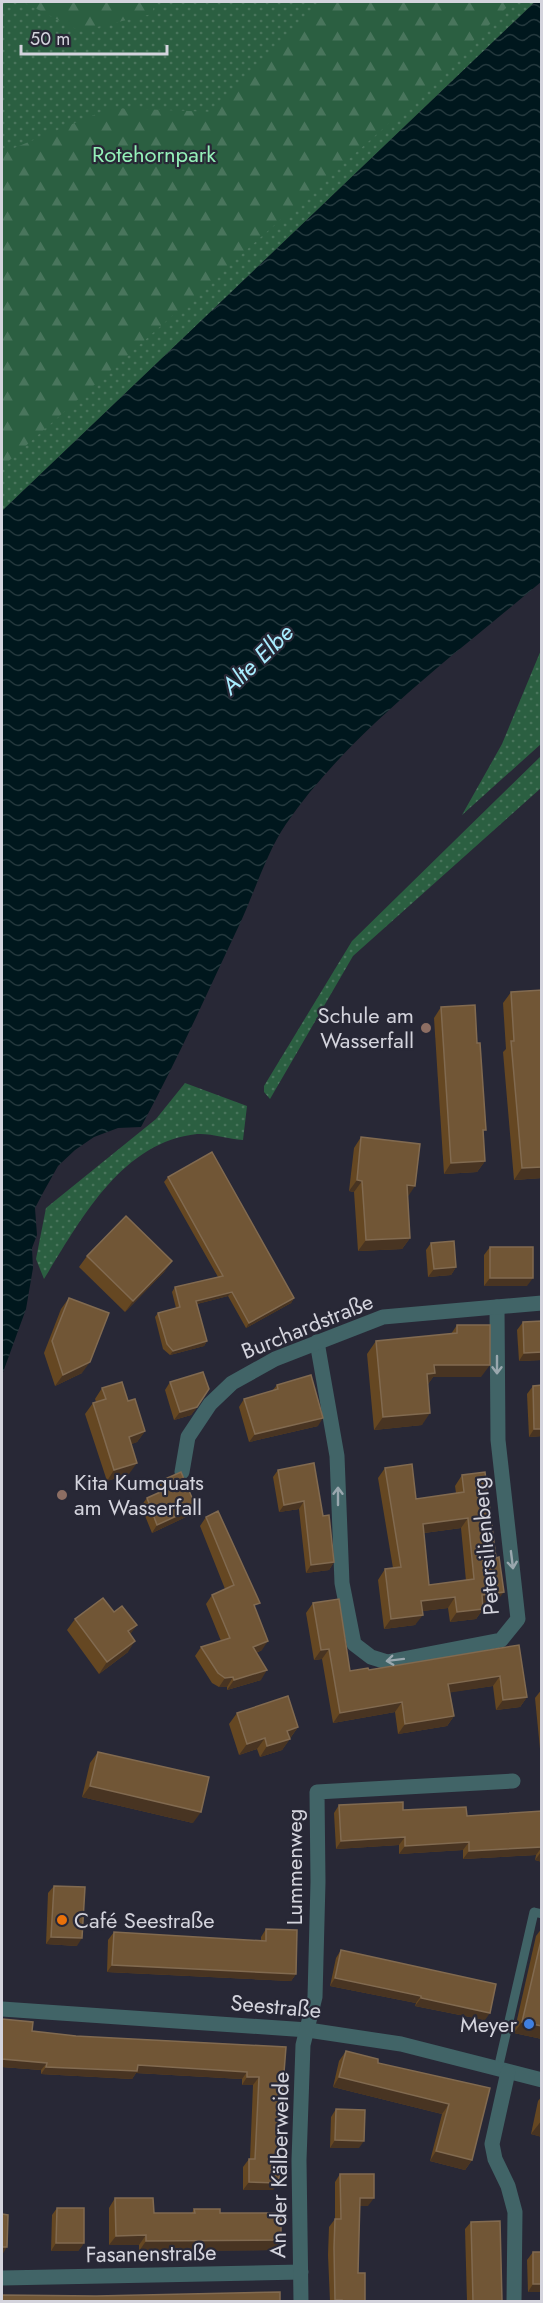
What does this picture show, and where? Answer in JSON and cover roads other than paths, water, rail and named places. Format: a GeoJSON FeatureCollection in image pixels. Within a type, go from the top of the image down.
{"type":"FeatureCollection","features":[{"type":"Feature","properties":{"kind":"street","name":"Burchardstraße"},"geometry":{"type":"LineString","coordinates":[[182,1472],[193,1428],[218,1395],[247,1373],[317,1342],[383,1317],[542,1303]]}},
{"type":"Feature","properties":{"kind":"street","name":"Petersilienberg"},"geometry":{"type":"LineString","coordinates":[[317,1342],[338,1456],[342,1583],[354,1644],[371,1657],[387,1662],[501,1640],[518,1619],[498,1440],[497,1307]]}},
{"type":"Feature","properties":{"kind":"street","name":"Lummenweg"},"geometry":{"type":"LineString","coordinates":[[308,2030],[315,1997],[318,1882],[317,1792],[513,1780]]}},
{"type":"Feature","properties":{"kind":"street","name":"Seestraße"},"geometry":{"type":"LineString","coordinates":[[2,2009],[308,2030],[401,2044],[542,2080]]}},
{"type":"Feature","properties":{"kind":"street","name":"An der Kälberweide"},"geometry":{"type":"LineString","coordinates":[[301,2301],[300,2149],[303,2045],[308,2030]]}},
{"type":"Feature","properties":{"kind":"street"},"geometry":{"type":"LineString","coordinates":[[503,2071],[492,2144],[495,2159],[508,2186],[515,2212],[514,2301]]}},
{"type":"Feature","properties":{"kind":"street","name":"Fasanenstraße"},"geometry":{"type":"LineString","coordinates":[[2,2278],[301,2272]]}},
{"type":"Feature","properties":{"kind":"lane"},"geometry":{"type":"LineString","coordinates":[[503,2071],[534,1912],[542,1914]]}},
{"type":"Feature","properties":{"kind":"water","name":"Alte Elbe"},"geometry":{"type":"Polygon","coordinates":[[[535,2],[542,2],[541,582],[372,726],[311,790],[286,824],[267,858],[242,919],[193,1024],[141,1127],[118,1128],[94,1137],[75,1150],[58,1166],[35,1208],[37,1235],[32,1248],[33,1268],[26,1309],[2,1375],[2,511],[535,2]]]}},
{"type":"Feature","properties":{"kind":"place","name":"Schule am Wasserfall"},"geometry":{"type":"Point","coordinates":[426,1028]}},
{"type":"Feature","properties":{"kind":"place","name":"Kita Kumquats am Wasserfall"},"geometry":{"type":"Point","coordinates":[62,1495]}},
{"type":"Feature","properties":{"kind":"place","name":"Café Seestraße"},"geometry":{"type":"Point","coordinates":[62,1920]}},
{"type":"Feature","properties":{"kind":"place","name":"Meyer"},"geometry":{"type":"Point","coordinates":[529,2024]}},
{"type":"Feature","properties":{"kind":"park label","name":"Rotehornpark"},"geometry":{"type":"Point","coordinates":[154,154]}}]}
